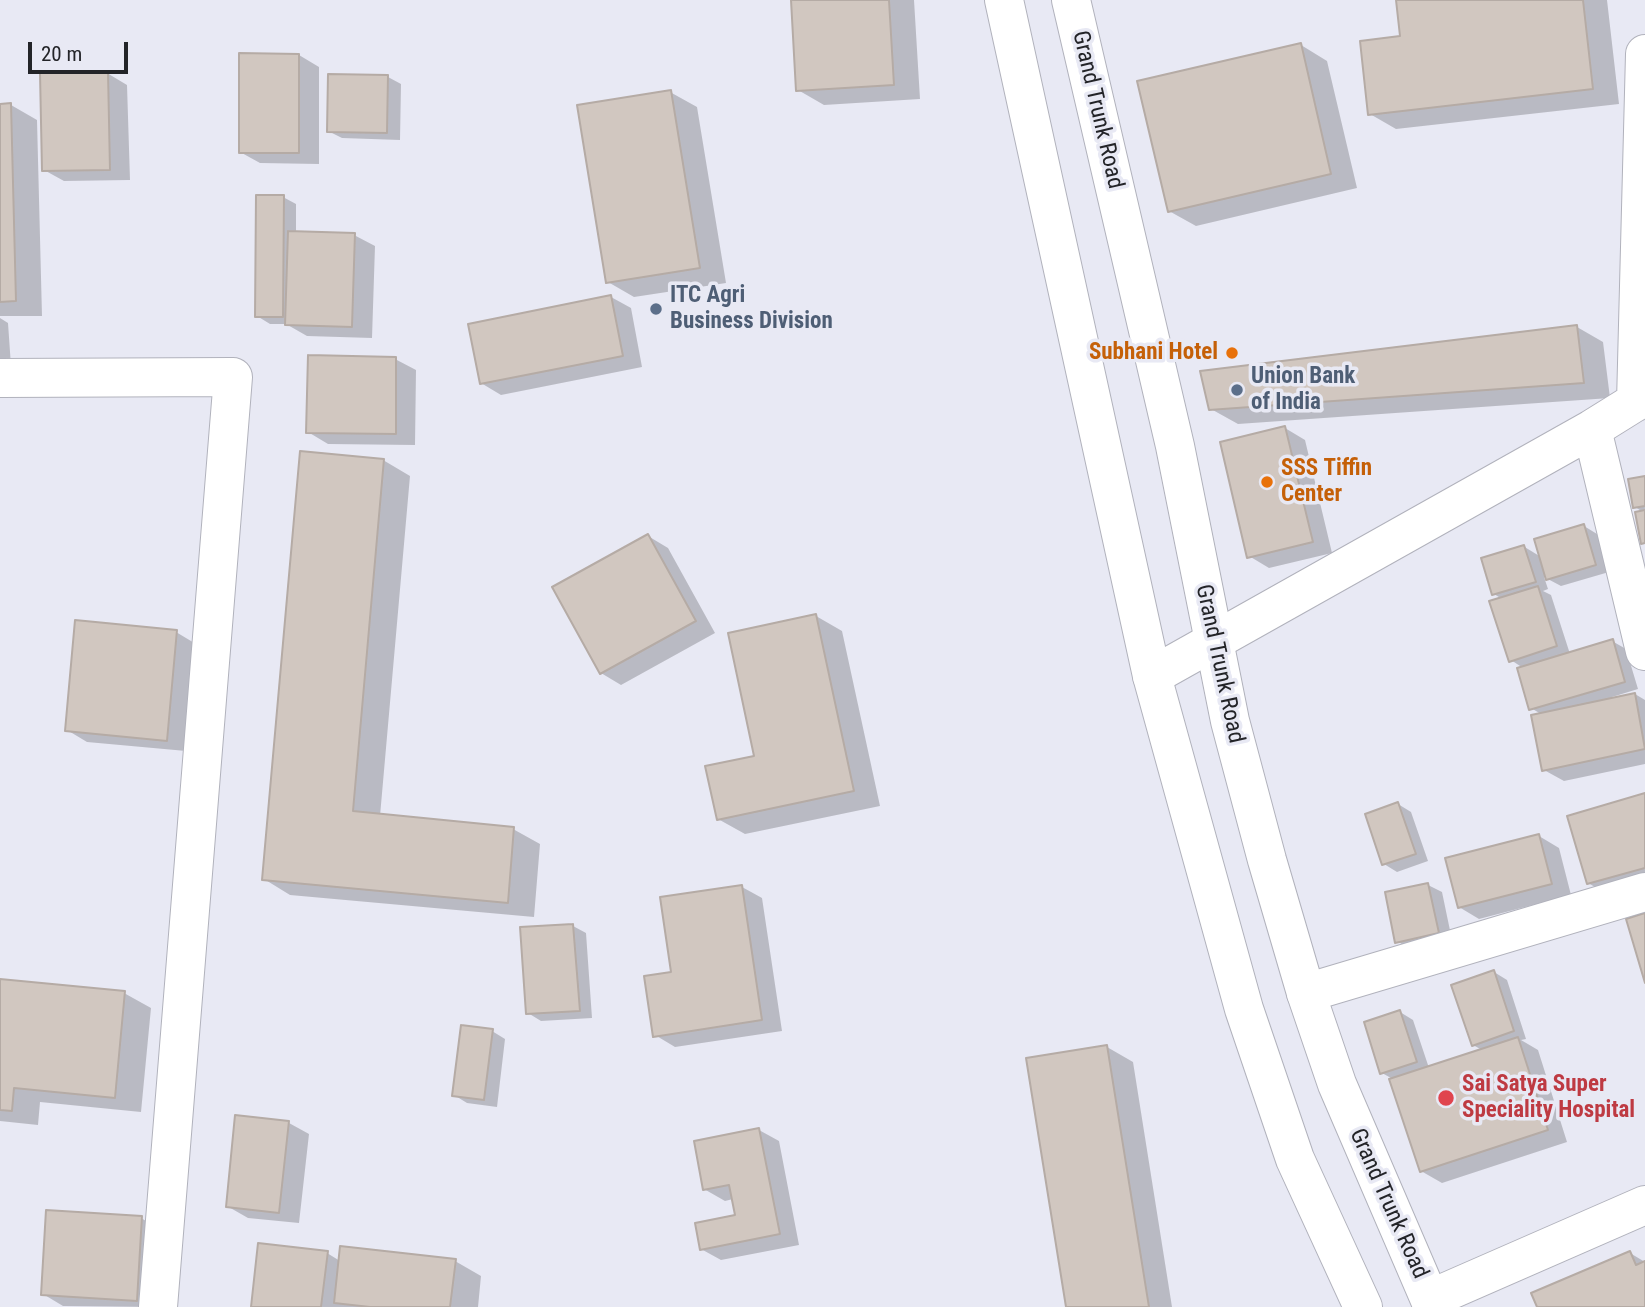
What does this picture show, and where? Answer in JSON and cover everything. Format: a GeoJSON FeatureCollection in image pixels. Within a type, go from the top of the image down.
{"type":"FeatureCollection","features":[{"type":"Feature","properties":{"kind":"street"},"geometry":{"type":"LineString","coordinates":[[1004,0],[1152,676],[1248,1022],[1295,1159],[1363,1307]]}},
{"type":"Feature","properties":{"kind":"street","name":"Grand Trunk Road"},"geometry":{"type":"LineString","coordinates":[[1071,0],[1175,446],[1212,642],[1233,734],[1306,993],[1367,1160],[1432,1303]]}},
{"type":"Feature","properties":{"kind":"street"},"geometry":{"type":"LineString","coordinates":[[1152,676],[1641,399],[1645,54]]}},
{"type":"Feature","properties":{"kind":"street"},"geometry":{"type":"LineString","coordinates":[[0,378],[233,377],[158,1307]]}},
{"type":"Feature","properties":{"kind":"street"},"geometry":{"type":"LineString","coordinates":[[1592,429],[1633,560],[1645,651]]}},
{"type":"Feature","properties":{"kind":"street"},"geometry":{"type":"LineString","coordinates":[[1306,993],[1645,892]]}},
{"type":"Feature","properties":{"kind":"street"},"geometry":{"type":"LineString","coordinates":[[1432,1303],[1645,1205]]}},
{"type":"Feature","properties":{"kind":"building"},"geometry":{"type":"Polygon","coordinates":[[[791,0],[889,0],[894,85],[796,91],[791,0]]]}},
{"type":"Feature","properties":{"kind":"building"},"geometry":{"type":"Polygon","coordinates":[[[1396,0],[1583,0],[1593,89],[1368,115],[1360,41],[1400,36],[1396,0]]]}},
{"type":"Feature","properties":{"kind":"building"},"geometry":{"type":"Polygon","coordinates":[[[1301,43],[1331,174],[1168,212],[1137,81],[1301,43]]]}},
{"type":"Feature","properties":{"kind":"building"},"geometry":{"type":"Polygon","coordinates":[[[239,53],[299,54],[299,153],[239,153],[239,53]]]}},
{"type":"Feature","properties":{"kind":"building"},"geometry":{"type":"Polygon","coordinates":[[[108,71],[110,170],[42,171],[40,73],[108,71]]]}},
{"type":"Feature","properties":{"kind":"building"},"geometry":{"type":"Polygon","coordinates":[[[328,74],[388,75],[387,133],[327,132],[328,74]]]}},
{"type":"Feature","properties":{"kind":"building"},"geometry":{"type":"Polygon","coordinates":[[[671,90],[700,268],[606,283],[577,105],[671,90]]]}},
{"type":"Feature","properties":{"kind":"building"},"geometry":{"type":"Polygon","coordinates":[[[11,103],[16,301],[0,302],[0,104],[11,103]]]}},
{"type":"Feature","properties":{"kind":"building"},"geometry":{"type":"Polygon","coordinates":[[[256,195],[284,195],[283,317],[255,317],[256,195]]]}},
{"type":"Feature","properties":{"kind":"building"},"geometry":{"type":"Polygon","coordinates":[[[288,231],[355,233],[352,327],[285,325],[288,231]]]}},
{"type":"Feature","properties":{"kind":"building"},"geometry":{"type":"Polygon","coordinates":[[[611,295],[623,356],[480,384],[468,324],[611,295]]]}},
{"type":"Feature","properties":{"kind":"building"},"geometry":{"type":"Polygon","coordinates":[[[1577,325],[1584,383],[1209,410],[1200,371],[1577,325]]]}},
{"type":"Feature","properties":{"kind":"building"},"geometry":{"type":"Polygon","coordinates":[[[308,355],[396,357],[396,434],[306,433],[308,355]]]}},
{"type":"Feature","properties":{"kind":"building"},"geometry":{"type":"Polygon","coordinates":[[[1285,426],[1313,542],[1247,558],[1220,442],[1285,426]]]}},
{"type":"Feature","properties":{"kind":"building"},"geometry":{"type":"Polygon","coordinates":[[[300,451],[384,459],[353,811],[514,827],[508,903],[262,880],[300,451]]]}},
{"type":"Feature","properties":{"kind":"building"},"geometry":{"type":"Polygon","coordinates":[[[1645,476],[1645,506],[1633,508],[1628,479],[1645,476]]]}},
{"type":"Feature","properties":{"kind":"building"},"geometry":{"type":"Polygon","coordinates":[[[1645,510],[1645,543],[1641,544],[1635,512],[1645,510]]]}},
{"type":"Feature","properties":{"kind":"building"},"geometry":{"type":"Polygon","coordinates":[[[1584,524],[1596,565],[1546,580],[1534,539],[1584,524]]]}},
{"type":"Feature","properties":{"kind":"building"},"geometry":{"type":"Polygon","coordinates":[[[648,534],[696,621],[600,674],[552,587],[648,534]]]}},
{"type":"Feature","properties":{"kind":"building"},"geometry":{"type":"Polygon","coordinates":[[[1524,545],[1536,582],[1492,595],[1481,558],[1524,545]]]}},
{"type":"Feature","properties":{"kind":"building"},"geometry":{"type":"Polygon","coordinates":[[[1538,586],[1557,646],[1509,662],[1489,601],[1538,586]]]}},
{"type":"Feature","properties":{"kind":"building"},"geometry":{"type":"Polygon","coordinates":[[[816,614],[854,791],[717,820],[705,766],[754,756],[728,633],[816,614]]]}},
{"type":"Feature","properties":{"kind":"building"},"geometry":{"type":"Polygon","coordinates":[[[75,620],[177,630],[167,741],[65,731],[75,620]]]}},
{"type":"Feature","properties":{"kind":"building"},"geometry":{"type":"Polygon","coordinates":[[[1613,639],[1625,682],[1529,710],[1517,668],[1613,639]]]}},
{"type":"Feature","properties":{"kind":"building"},"geometry":{"type":"Polygon","coordinates":[[[1635,693],[1645,749],[1542,771],[1531,715],[1635,693]]]}},
{"type":"Feature","properties":{"kind":"building"},"geometry":{"type":"Polygon","coordinates":[[[1645,793],[1645,868],[1587,884],[1567,816],[1645,793]]]}},
{"type":"Feature","properties":{"kind":"building"},"geometry":{"type":"Polygon","coordinates":[[[1398,802],[1416,854],[1382,865],[1365,814],[1398,802]]]}},
{"type":"Feature","properties":{"kind":"building"},"geometry":{"type":"Polygon","coordinates":[[[1539,834],[1552,884],[1458,908],[1445,858],[1539,834]]]}},
{"type":"Feature","properties":{"kind":"building"},"geometry":{"type":"Polygon","coordinates":[[[1428,883],[1439,933],[1395,943],[1385,892],[1428,883]]]}},
{"type":"Feature","properties":{"kind":"building"},"geometry":{"type":"Polygon","coordinates":[[[742,885],[762,1020],[653,1037],[644,976],[671,972],[660,897],[742,885]]]}},
{"type":"Feature","properties":{"kind":"building"},"geometry":{"type":"Polygon","coordinates":[[[1645,913],[1645,983],[1626,919],[1645,913]]]}},
{"type":"Feature","properties":{"kind":"building"},"geometry":{"type":"Polygon","coordinates":[[[573,924],[580,1011],[526,1014],[520,927],[573,924]]]}},
{"type":"Feature","properties":{"kind":"building"},"geometry":{"type":"Polygon","coordinates":[[[1494,970],[1514,1031],[1472,1046],[1451,985],[1494,970]]]}},
{"type":"Feature","properties":{"kind":"building"},"geometry":{"type":"Polygon","coordinates":[[[0,979],[125,991],[115,1098],[14,1088],[12,1111],[0,1110],[0,979]]]}},
{"type":"Feature","properties":{"kind":"building"},"geometry":{"type":"Polygon","coordinates":[[[1400,1010],[1417,1062],[1380,1074],[1364,1022],[1400,1010]]]}},
{"type":"Feature","properties":{"kind":"building"},"geometry":{"type":"Polygon","coordinates":[[[461,1025],[493,1029],[484,1100],[452,1096],[461,1025]]]}},
{"type":"Feature","properties":{"kind":"building"},"geometry":{"type":"Polygon","coordinates":[[[1518,1037],[1548,1130],[1420,1172],[1389,1079],[1518,1037]]]}},
{"type":"Feature","properties":{"kind":"building"},"geometry":{"type":"Polygon","coordinates":[[[1107,1045],[1149,1307],[1066,1307],[1026,1058],[1107,1045]]]}},
{"type":"Feature","properties":{"kind":"building"},"geometry":{"type":"Polygon","coordinates":[[[235,1115],[289,1121],[279,1213],[226,1207],[235,1115]]]}},
{"type":"Feature","properties":{"kind":"building"},"geometry":{"type":"Polygon","coordinates":[[[759,1128],[780,1234],[700,1250],[695,1223],[735,1215],[729,1185],[703,1190],[694,1141],[759,1128]]]}},
{"type":"Feature","properties":{"kind":"building"},"geometry":{"type":"Polygon","coordinates":[[[46,1210],[142,1216],[137,1301],[41,1295],[46,1210]]]}},
{"type":"Feature","properties":{"kind":"building"},"geometry":{"type":"Polygon","coordinates":[[[258,1243],[328,1251],[321,1307],[251,1307],[258,1243]]]}},
{"type":"Feature","properties":{"kind":"building"},"geometry":{"type":"Polygon","coordinates":[[[340,1246],[456,1259],[450,1307],[370,1307],[334,1303],[340,1246]]]}},
{"type":"Feature","properties":{"kind":"building"},"geometry":{"type":"Polygon","coordinates":[[[1630,1251],[1636,1265],[1645,1261],[1645,1307],[1537,1307],[1531,1293],[1630,1251]]]}},
{"type":"Feature","properties":{"kind":"place","name":"ITC Agri Business Division"},"geometry":{"type":"Point","coordinates":[656,309]}},
{"type":"Feature","properties":{"kind":"place","name":"Subhani Hotel"},"geometry":{"type":"Point","coordinates":[1232,353]}},
{"type":"Feature","properties":{"kind":"place","name":"Union Bank of India"},"geometry":{"type":"Point","coordinates":[1237,390]}},
{"type":"Feature","properties":{"kind":"place","name":"SSS Tiffin Center"},"geometry":{"type":"Point","coordinates":[1267,482]}},
{"type":"Feature","properties":{"kind":"place","name":"Sai Satya Super Speciality Hospital"},"geometry":{"type":"Point","coordinates":[1446,1098]}}]}
